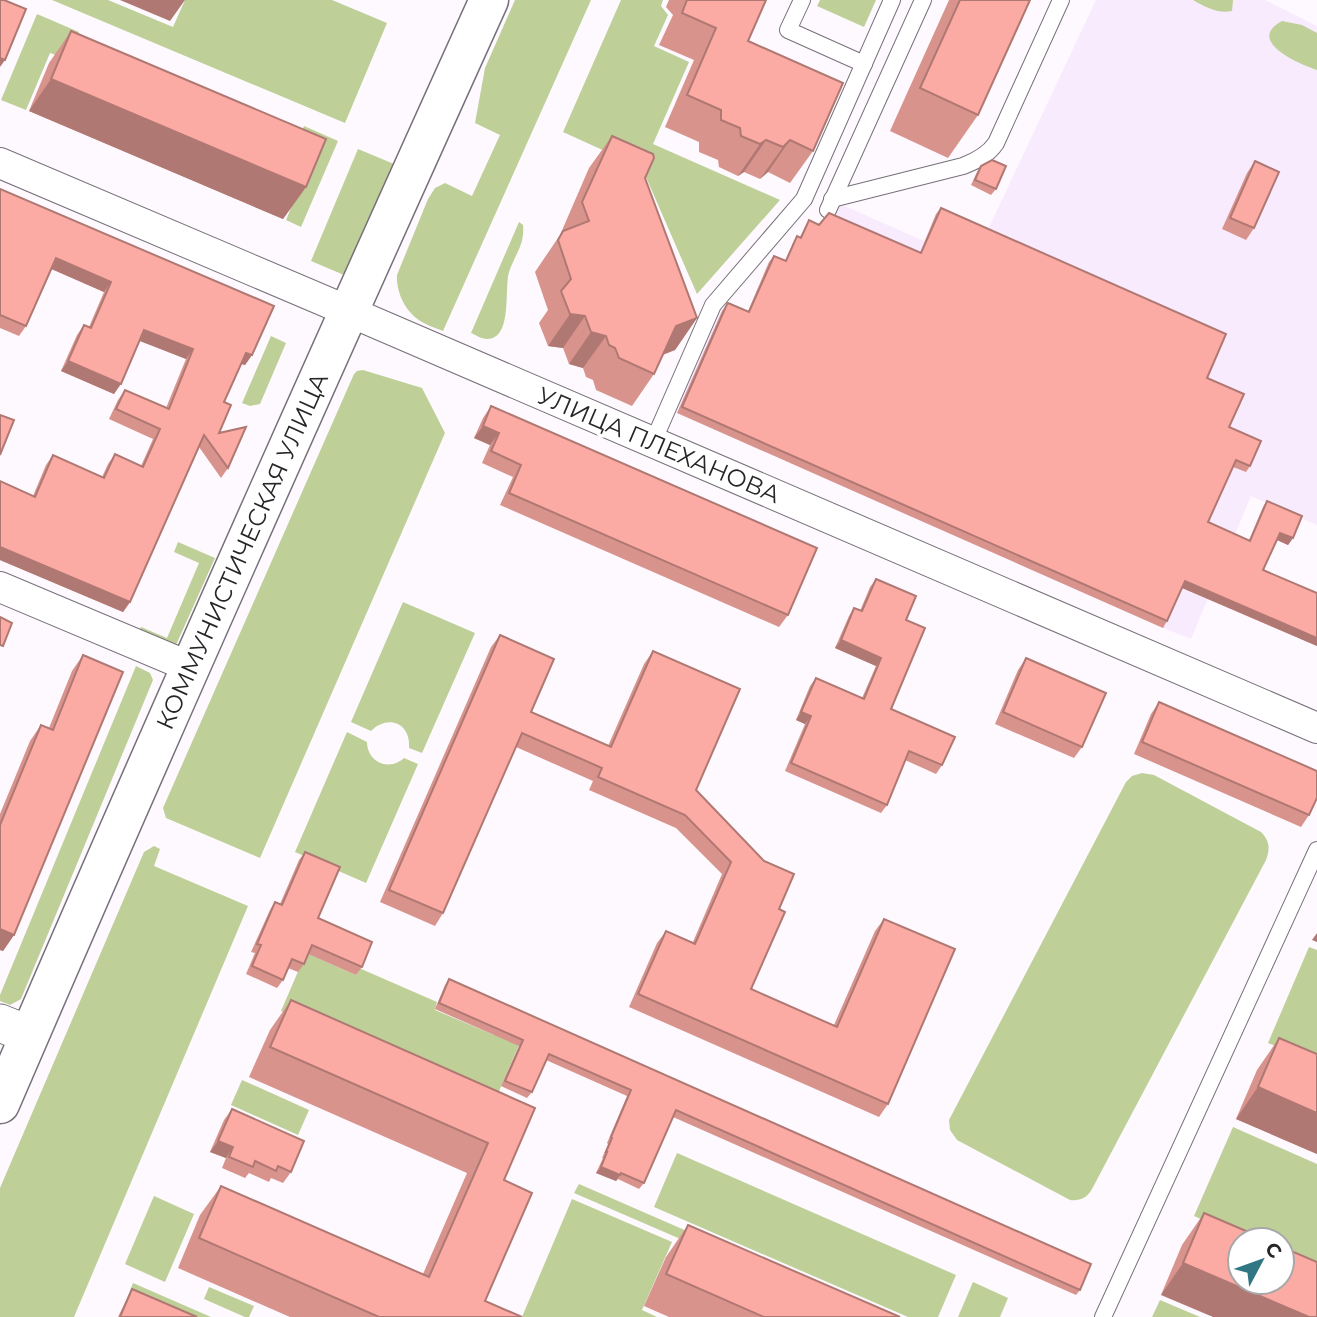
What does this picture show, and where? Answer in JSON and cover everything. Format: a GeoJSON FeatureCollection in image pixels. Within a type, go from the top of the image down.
{"type":"FeatureCollection","features":[{"type":"Feature","properties":{"kind":"main road","name":"КОММУНИСТИЧЕСКАЯ УЛИЦА"},"geometry":{"type":"LineString","coordinates":[[0,1104],[15,1029],[190,667],[489,0]]}},
{"type":"Feature","properties":{"kind":"street","name":"УЛИЦА ПЛЕХАНОВА"},"geometry":{"type":"LineString","coordinates":[[0,163],[1317,728]]}},
{"type":"Feature","properties":{"kind":"street"},"geometry":{"type":"LineString","coordinates":[[0,587],[190,667]]}},
{"type":"Feature","properties":{"kind":"lane"},"geometry":{"type":"LineString","coordinates":[[802,0],[788,30],[864,64]]}},
{"type":"Feature","properties":{"kind":"lane"},"geometry":{"type":"LineString","coordinates":[[653,442],[713,306],[804,199],[892,0]]}},
{"type":"Feature","properties":{"kind":"lane"},"geometry":{"type":"LineString","coordinates":[[923,0],[830,204],[963,166],[988,152],[996,143],[1061,0]]}},
{"type":"Feature","properties":{"kind":"lane"},"geometry":{"type":"LineString","coordinates":[[690,309],[700,334]]}},
{"type":"Feature","properties":{"kind":"lane"},"geometry":{"type":"LineString","coordinates":[[1103,1317],[1317,850]]}},
{"type":"Feature","properties":{"kind":"shaded area"},"geometry":{"type":"Polygon","coordinates":[[[1096,0],[1265,0],[1317,26],[1317,525],[1251,496],[1191,639],[675,412],[720,308],[745,318],[769,262],[782,267],[793,243],[797,244],[805,227],[814,231],[824,220],[833,201],[924,241],[936,214],[985,236],[1096,0]]]}},
{"type":"Feature","properties":{"kind":"green space"},"geometry":{"type":"Polygon","coordinates":[[[52,0],[108,0],[173,27],[185,0],[332,0],[387,23],[345,123],[52,0]]]}},
{"type":"Feature","properties":{"kind":"green space"},"geometry":{"type":"Polygon","coordinates":[[[515,0],[591,0],[443,331],[422,322],[411,313],[400,295],[397,275],[435,188],[445,183],[472,196],[500,135],[475,123],[485,68],[515,0]]]}},
{"type":"Feature","properties":{"kind":"green space"},"geometry":{"type":"Polygon","coordinates":[[[621,0],[663,0],[661,6],[668,15],[654,46],[689,62],[653,144],[780,200],[697,294],[642,168],[563,132],[621,0]]]}},
{"type":"Feature","properties":{"kind":"green space"},"geometry":{"type":"Polygon","coordinates":[[[820,0],[876,0],[864,27],[817,6],[820,0]]]}},
{"type":"Feature","properties":{"kind":"green space"},"geometry":{"type":"Polygon","coordinates":[[[1193,0],[1233,0],[1232,11],[1217,11],[1193,0]]]}},
{"type":"Feature","properties":{"kind":"green space"},"geometry":{"type":"Polygon","coordinates":[[[37,14],[79,32],[67,59],[50,53],[26,110],[1,100],[37,14]]]}},
{"type":"Feature","properties":{"kind":"green space"},"geometry":{"type":"Polygon","coordinates":[[[1282,21],[1302,25],[1317,33],[1317,70],[1288,57],[1272,44],[1269,36],[1272,29],[1282,21]]]}},
{"type":"Feature","properties":{"kind":"green space"},"geometry":{"type":"Polygon","coordinates":[[[304,126],[338,141],[301,227],[286,220],[310,163],[292,154],[304,126]]]}},
{"type":"Feature","properties":{"kind":"green space"},"geometry":{"type":"Polygon","coordinates":[[[358,149],[394,164],[344,275],[311,261],[358,149]]]}},
{"type":"Feature","properties":{"kind":"green space"},"geometry":{"type":"Polygon","coordinates":[[[519,222],[523,225],[522,238],[509,272],[504,322],[495,337],[483,338],[471,333],[519,222]]]}},
{"type":"Feature","properties":{"kind":"green space"},"geometry":{"type":"Polygon","coordinates":[[[271,336],[286,343],[260,404],[250,406],[242,403],[271,336]]]}},
{"type":"Feature","properties":{"kind":"green space"},"geometry":{"type":"Polygon","coordinates":[[[363,370],[422,388],[445,433],[260,858],[166,818],[163,808],[354,374],[363,370]]]}},
{"type":"Feature","properties":{"kind":"green space"},"geometry":{"type":"Polygon","coordinates":[[[178,542],[215,558],[176,645],[137,635],[141,627],[167,638],[199,563],[174,552],[178,542]]]}},
{"type":"Feature","properties":{"kind":"green space"},"geometry":{"type":"Polygon","coordinates":[[[403,602],[475,633],[422,753],[409,748],[406,732],[397,724],[384,723],[371,731],[351,722],[403,602]]]}},
{"type":"Feature","properties":{"kind":"green space"},"geometry":{"type":"Polygon","coordinates":[[[136,666],[150,673],[153,680],[21,999],[10,1005],[0,1001],[0,995],[136,666]]]}},
{"type":"Feature","properties":{"kind":"green space"},"geometry":{"type":"Polygon","coordinates":[[[347,732],[367,742],[371,755],[380,763],[392,764],[404,758],[418,764],[366,883],[295,852],[347,732]]]}},
{"type":"Feature","properties":{"kind":"green space"},"geometry":{"type":"Polygon","coordinates":[[[1142,773],[1154,775],[1261,832],[1268,842],[1268,852],[1092,1189],[1083,1198],[1070,1200],[957,1140],[950,1130],[949,1120],[1126,782],[1132,776],[1142,773]]]}},
{"type":"Feature","properties":{"kind":"green space"},"geometry":{"type":"Polygon","coordinates":[[[154,846],[160,849],[154,866],[248,906],[74,1317],[0,1317],[0,1188],[144,852],[154,846]]]}},
{"type":"Feature","properties":{"kind":"green space"},"geometry":{"type":"Polygon","coordinates":[[[1309,947],[1317,950],[1317,1064],[1268,1043],[1309,947]]]}},
{"type":"Feature","properties":{"kind":"green space"},"geometry":{"type":"Polygon","coordinates":[[[306,953],[356,975],[359,968],[437,1002],[435,1010],[494,1035],[529,1022],[493,1105],[281,1011],[306,953]]]}},
{"type":"Feature","properties":{"kind":"green space"},"geometry":{"type":"Polygon","coordinates":[[[242,1080],[309,1110],[298,1135],[231,1105],[242,1080]]]}},
{"type":"Feature","properties":{"kind":"green space"},"geometry":{"type":"Polygon","coordinates":[[[1233,1127],[1317,1164],[1317,1269],[1296,1260],[1296,1226],[1226,1226],[1226,1230],[1194,1216],[1233,1127]]]}},
{"type":"Feature","properties":{"kind":"green space"},"geometry":{"type":"Polygon","coordinates":[[[677,1153],[956,1275],[938,1317],[908,1317],[654,1207],[677,1153]]]}},
{"type":"Feature","properties":{"kind":"green space"},"geometry":{"type":"Polygon","coordinates":[[[579,1184],[696,1235],[692,1244],[574,1193],[579,1184]]]}},
{"type":"Feature","properties":{"kind":"green space"},"geometry":{"type":"Polygon","coordinates":[[[154,1196],[194,1214],[165,1282],[125,1264],[154,1196]]]}},
{"type":"Feature","properties":{"kind":"green space"},"geometry":{"type":"Polygon","coordinates":[[[572,1199],[672,1242],[642,1310],[657,1317],[522,1317],[572,1199]]]}},
{"type":"Feature","properties":{"kind":"green space"},"geometry":{"type":"Polygon","coordinates":[[[973,1282],[1008,1298],[1000,1317],[958,1317],[973,1282]]]}},
{"type":"Feature","properties":{"kind":"green space"},"geometry":{"type":"Polygon","coordinates":[[[133,1283],[211,1317],[177,1317],[128,1296],[133,1283]]]}},
{"type":"Feature","properties":{"kind":"green space"},"geometry":{"type":"Polygon","coordinates":[[[209,1287],[254,1306],[249,1317],[204,1299],[209,1287]]]}},
{"type":"Feature","properties":{"kind":"green space"},"geometry":{"type":"Polygon","coordinates":[[[1160,1300],[1200,1317],[1152,1317],[1160,1300]]]}},
{"type":"Feature","properties":{"kind":"building"},"geometry":{"type":"Polygon","coordinates":[[[0,0],[26,9],[5,60],[0,58],[0,0]]]}},
{"type":"Feature","properties":{"kind":"building"},"geometry":{"type":"Polygon","coordinates":[[[687,0],[766,0],[748,41],[843,83],[813,151],[790,140],[783,147],[766,140],[760,144],[741,136],[740,128],[721,120],[721,110],[687,95],[716,28],[682,13],[687,0]]]}},
{"type":"Feature","properties":{"kind":"building"},"geometry":{"type":"Polygon","coordinates":[[[960,0],[1030,0],[978,115],[920,88],[960,0]]]}},
{"type":"Feature","properties":{"kind":"building"},"geometry":{"type":"Polygon","coordinates":[[[71,31],[326,139],[306,187],[51,79],[71,31]]]}},
{"type":"Feature","properties":{"kind":"building"},"geometry":{"type":"Polygon","coordinates":[[[612,136],[653,154],[654,158],[645,178],[697,318],[676,326],[654,374],[619,358],[606,336],[591,332],[585,316],[570,314],[561,291],[571,279],[558,240],[563,231],[589,221],[582,202],[612,136]]]}},
{"type":"Feature","properties":{"kind":"building"},"geometry":{"type":"Polygon","coordinates":[[[992,160],[1006,166],[996,189],[975,180],[981,166],[992,160]]]}},
{"type":"Feature","properties":{"kind":"building"},"geometry":{"type":"Polygon","coordinates":[[[1255,161],[1279,172],[1254,228],[1230,218],[1255,161]]]}},
{"type":"Feature","properties":{"kind":"building"},"geometry":{"type":"Polygon","coordinates":[[[0,189],[274,306],[252,355],[246,353],[224,402],[231,405],[219,433],[246,427],[228,468],[204,435],[130,602],[0,547],[0,481],[35,497],[53,455],[104,478],[115,454],[143,467],[160,429],[116,409],[125,390],[169,409],[193,349],[144,330],[121,384],[68,361],[84,325],[91,328],[111,282],[56,258],[26,326],[0,315],[0,189]]]}},
{"type":"Feature","properties":{"kind":"building"},"geometry":{"type":"Polygon","coordinates":[[[941,208],[1226,334],[1207,378],[1244,394],[1229,427],[1261,441],[1250,466],[1236,460],[1208,522],[1250,541],[1267,501],[1302,516],[1293,538],[1280,533],[1263,570],[1317,593],[1317,638],[1185,581],[1167,621],[682,407],[727,304],[749,312],[774,256],[786,261],[797,236],[801,238],[809,220],[819,225],[829,213],[921,253],[941,208]]]}},
{"type":"Feature","properties":{"kind":"building"},"geometry":{"type":"Polygon","coordinates":[[[491,406],[817,548],[788,615],[509,493],[521,465],[491,451],[499,433],[483,426],[491,406]]]}},
{"type":"Feature","properties":{"kind":"building"},"geometry":{"type":"Polygon","coordinates":[[[0,415],[14,420],[0,455],[0,415]]]}},
{"type":"Feature","properties":{"kind":"building"},"geometry":{"type":"Polygon","coordinates":[[[876,579],[916,596],[906,620],[925,628],[891,709],[955,737],[942,765],[909,751],[887,805],[791,763],[811,716],[801,712],[816,678],[864,699],[881,658],[841,640],[854,608],[862,611],[876,579]]]}},
{"type":"Feature","properties":{"kind":"building"},"geometry":{"type":"Polygon","coordinates":[[[0,617],[12,623],[3,646],[0,645],[0,617]]]}},
{"type":"Feature","properties":{"kind":"building"},"geometry":{"type":"Polygon","coordinates":[[[500,635],[554,659],[531,712],[611,747],[653,651],[740,689],[696,790],[764,861],[794,874],[779,909],[785,912],[751,989],[837,1027],[884,919],[955,949],[888,1104],[638,994],[666,931],[695,944],[731,862],[685,815],[598,777],[602,768],[522,733],[443,913],[389,890],[500,635]]]}},
{"type":"Feature","properties":{"kind":"building"},"geometry":{"type":"Polygon","coordinates":[[[83,655],[123,672],[14,935],[0,929],[0,825],[41,725],[53,730],[83,655]]]}},
{"type":"Feature","properties":{"kind":"building"},"geometry":{"type":"Polygon","coordinates":[[[1026,658],[1106,693],[1082,747],[1003,712],[1026,658]]]}},
{"type":"Feature","properties":{"kind":"building"},"geometry":{"type":"Polygon","coordinates":[[[1159,702],[1317,771],[1317,798],[1309,815],[1142,742],[1159,702]]]}},
{"type":"Feature","properties":{"kind":"building"},"geometry":{"type":"Polygon","coordinates":[[[305,852],[340,867],[318,918],[372,942],[362,967],[312,945],[304,964],[292,959],[283,980],[252,966],[261,945],[257,944],[275,902],[282,905],[305,852]]]}},
{"type":"Feature","properties":{"kind":"building"},"geometry":{"type":"Polygon","coordinates":[[[449,979],[1091,1264],[1080,1290],[676,1110],[644,1183],[601,1167],[631,1090],[549,1054],[532,1092],[505,1081],[523,1040],[439,1003],[449,979]]]}},
{"type":"Feature","properties":{"kind":"building"},"geometry":{"type":"Polygon","coordinates":[[[291,1000],[535,1108],[504,1180],[532,1193],[485,1301],[522,1317],[379,1317],[199,1238],[221,1186],[429,1277],[488,1143],[270,1047],[291,1000]]]}},
{"type":"Feature","properties":{"kind":"building"},"geometry":{"type":"Polygon","coordinates":[[[1279,1038],[1317,1054],[1317,1113],[1258,1087],[1279,1038]]]}},
{"type":"Feature","properties":{"kind":"building"},"geometry":{"type":"Polygon","coordinates":[[[232,1109],[304,1141],[291,1172],[278,1166],[276,1171],[255,1161],[253,1167],[229,1157],[233,1147],[218,1141],[232,1109]]]}},
{"type":"Feature","properties":{"kind":"building"},"geometry":{"type":"Polygon","coordinates":[[[1204,1213],[1234,1226],[1226,1226],[1226,1281],[1183,1263],[1204,1213]]]}},
{"type":"Feature","properties":{"kind":"building"},"geometry":{"type":"Polygon","coordinates":[[[688,1225],[900,1317],[764,1317],[666,1274],[688,1225]]]}},
{"type":"Feature","properties":{"kind":"building"},"geometry":{"type":"Polygon","coordinates":[[[1296,1253],[1317,1262],[1317,1317],[1309,1317],[1260,1296],[1296,1296],[1296,1253]]]}},
{"type":"Feature","properties":{"kind":"building"},"geometry":{"type":"Polygon","coordinates":[[[132,1289],[197,1317],[120,1317],[132,1289]]]}}]}
